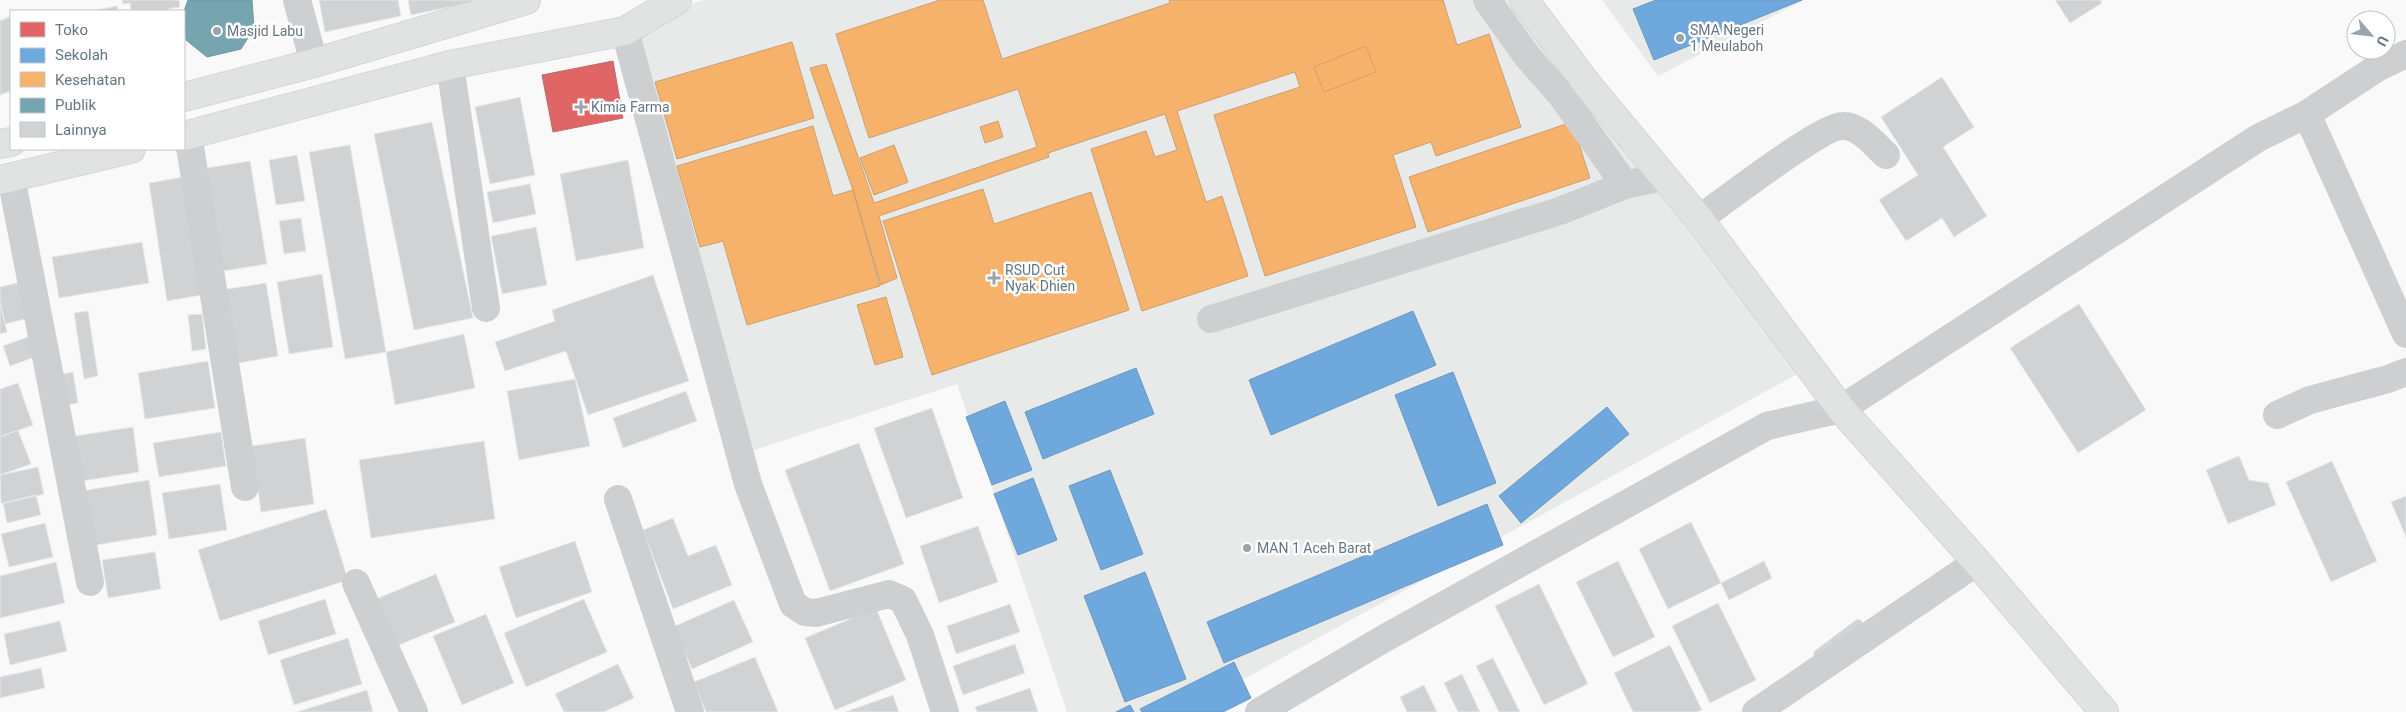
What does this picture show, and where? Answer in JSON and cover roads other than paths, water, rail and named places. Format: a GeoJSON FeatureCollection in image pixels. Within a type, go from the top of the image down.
{"type":"FeatureCollection","features":[{"type":"Feature","properties":{"kind":"main road"},"geometry":{"type":"LineString","coordinates":[[185,97],[314,63],[526,0]]}},
{"type":"Feature","properties":{"kind":"main road"},"geometry":{"type":"LineString","coordinates":[[186,136],[450,65],[625,31],[677,0]]}},
{"type":"Feature","properties":{"kind":"main road"},"geometry":{"type":"LineString","coordinates":[[1524,0],[1587,84],[1662,177],[1699,219],[1841,409],[1977,562],[2104,712]]}},
{"type":"Feature","properties":{"kind":"main road"},"geometry":{"type":"LineString","coordinates":[[5,178],[127,150]]}},
{"type":"Feature","properties":{"kind":"street"},"geometry":{"type":"LineString","coordinates":[[297,0],[314,63]]}},
{"type":"Feature","properties":{"kind":"street"},"geometry":{"type":"LineString","coordinates":[[1487,0],[1526,56],[1562,96],[1625,185]]}},
{"type":"Feature","properties":{"kind":"street"},"geometry":{"type":"LineString","coordinates":[[625,31],[748,484],[793,604],[805,612],[816,614],[889,594],[896,596],[907,606],[920,635],[945,712]]}},
{"type":"Feature","properties":{"kind":"street"},"geometry":{"type":"LineString","coordinates":[[1259,712],[1385,638],[1767,426],[1841,409],[2258,138],[2306,114],[2377,68],[2406,54]]}},
{"type":"Feature","properties":{"kind":"street"},"geometry":{"type":"LineString","coordinates":[[450,65],[486,308]]}},
{"type":"Feature","properties":{"kind":"street"},"geometry":{"type":"LineString","coordinates":[[1562,96],[1587,84]]}},
{"type":"Feature","properties":{"kind":"street"},"geometry":{"type":"LineString","coordinates":[[2306,114],[2406,334]]}},
{"type":"Feature","properties":{"kind":"street"},"geometry":{"type":"LineString","coordinates":[[1699,219],[1819,134],[1842,126],[1858,130],[1886,155]]}},
{"type":"Feature","properties":{"kind":"street"},"geometry":{"type":"LineString","coordinates":[[186,136],[245,487]]}},
{"type":"Feature","properties":{"kind":"street"},"geometry":{"type":"LineString","coordinates":[[1211,319],[1560,211],[1625,185],[1662,177]]}},
{"type":"Feature","properties":{"kind":"street"},"geometry":{"type":"LineString","coordinates":[[5,178],[90,582]]}},
{"type":"Feature","properties":{"kind":"street"},"geometry":{"type":"LineString","coordinates":[[2277,415],[2310,400],[2388,380],[2406,372]]}},
{"type":"Feature","properties":{"kind":"street"},"geometry":{"type":"LineString","coordinates":[[618,499],[690,712]]}},
{"type":"Feature","properties":{"kind":"street"},"geometry":{"type":"LineString","coordinates":[[1756,712],[1977,562]]}},
{"type":"Feature","properties":{"kind":"street"},"geometry":{"type":"LineString","coordinates":[[356,583],[414,712]]}},
{"type":"Feature","properties":{"kind":"waterway"},"geometry":{"type":"LineString","coordinates":[[1818,654],[1858,624]]}},
{"type":"Feature","properties":{"kind":"place","name":"Masjid Labu"},"geometry":{"type":"Point","coordinates":[217,31]}},
{"type":"Feature","properties":{"kind":"place","name":"SMA Negeri 1 Meulaboh"},"geometry":{"type":"Point","coordinates":[1680,38]}},
{"type":"Feature","properties":{"kind":"place","name":"Kimia Farma"},"geometry":{"type":"Point","coordinates":[581,107]}},
{"type":"Feature","properties":{"kind":"place","name":"RSUD Cut Nyak Dhien"},"geometry":{"type":"Point","coordinates":[994,278]}},
{"type":"Feature","properties":{"kind":"place","name":"MAN 1 Aceh Barat"},"geometry":{"type":"Point","coordinates":[1247,548]}}]}
